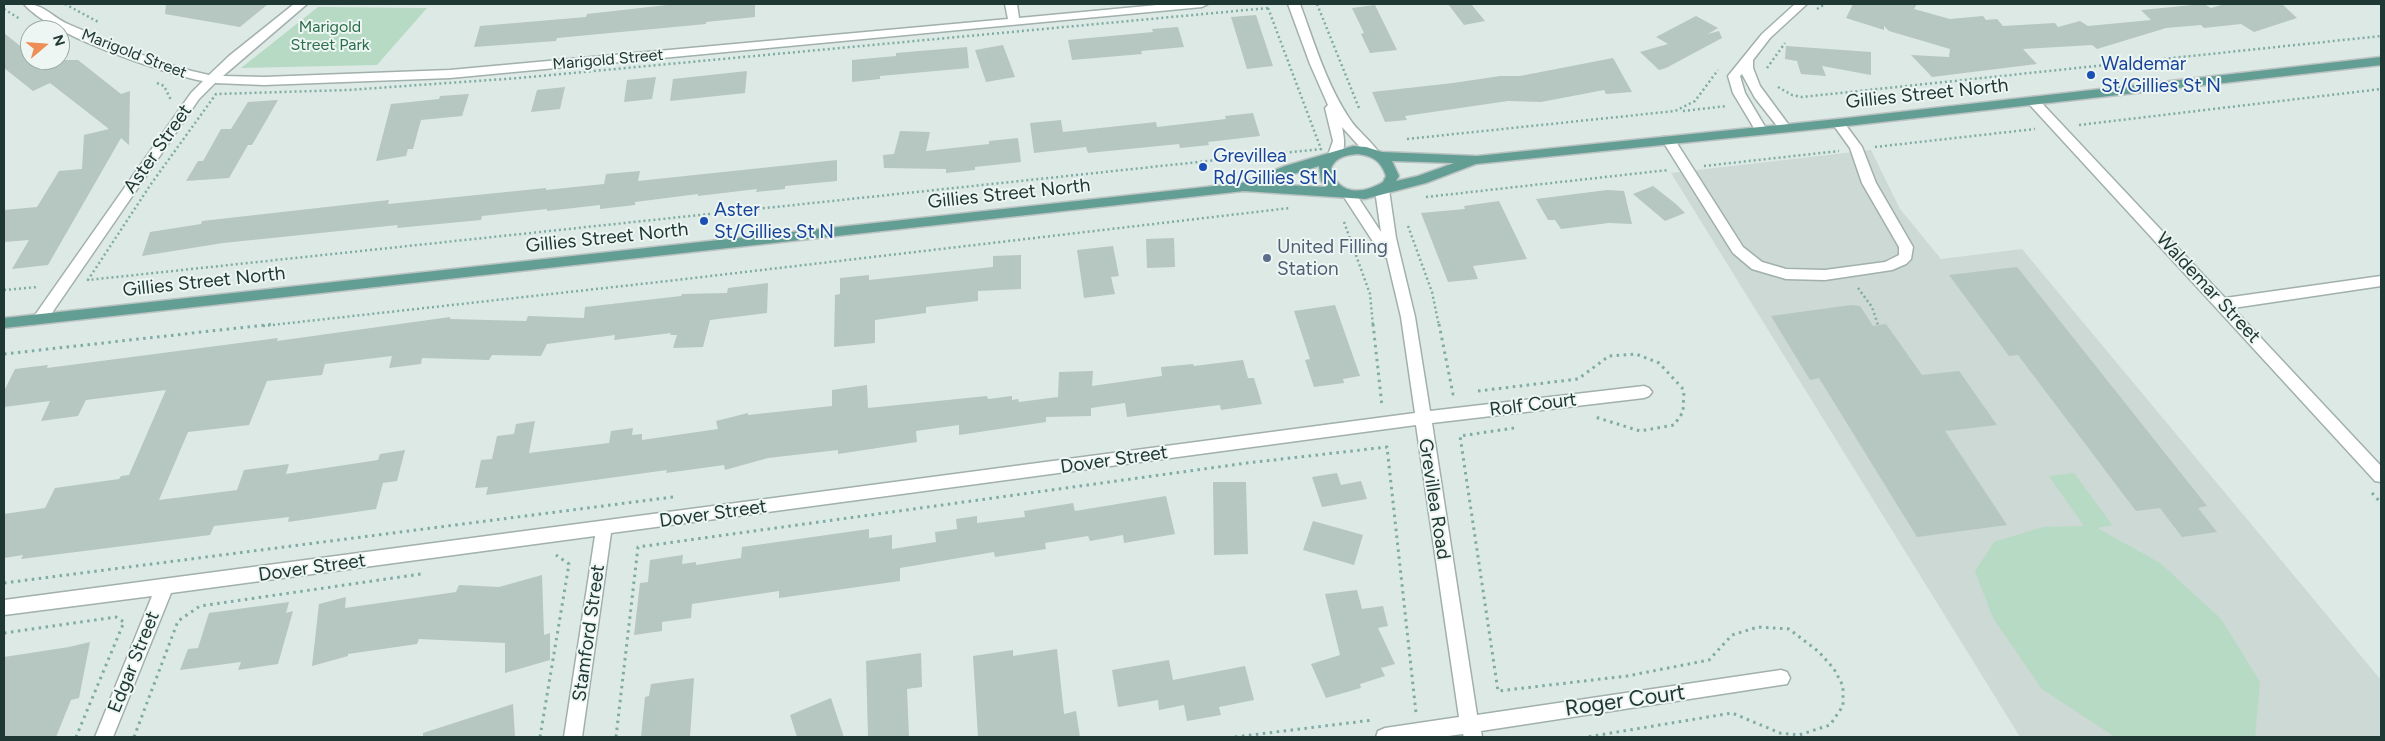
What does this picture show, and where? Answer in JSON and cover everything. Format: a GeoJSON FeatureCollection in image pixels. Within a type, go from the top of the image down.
{"type":"FeatureCollection","features":[{"type":"Feature","properties":{"kind":"main road","name":"Gillies Street North"},"geometry":{"type":"LineString","coordinates":[[1244,187],[1290,169],[1352,150],[1376,155],[1477,160],[1838,123],[2381,61]]}},
{"type":"Feature","properties":{"kind":"main road"},"geometry":{"type":"LineString","coordinates":[[1376,155],[1387,162],[1392,173],[1391,181],[1384,189]]}},
{"type":"Feature","properties":{"kind":"main road"},"geometry":{"type":"LineString","coordinates":[[1333,156],[1325,164],[1325,176],[1333,187],[1346,193]]}},
{"type":"Feature","properties":{"kind":"main road","name":"Gillies Street North"},"geometry":{"type":"LineString","coordinates":[[4,323],[1244,187],[1363,195],[1420,180],[1477,160]]}},
{"type":"Feature","properties":{"kind":"street","name":"Marigold Street"},"geometry":{"type":"LineString","coordinates":[[30,4],[60,25],[129,55],[175,72],[210,80],[288,81],[450,74],[1202,4]]}},
{"type":"Feature","properties":{"kind":"street","name":"Aster Street"},"geometry":{"type":"LineString","coordinates":[[40,319],[191,102],[210,80],[301,4]]}},
{"type":"Feature","properties":{"kind":"street"},"geometry":{"type":"LineString","coordinates":[[1011,4],[1014,21]]}},
{"type":"Feature","properties":{"kind":"street"},"geometry":{"type":"LineString","coordinates":[[1294,4],[1326,85],[1347,126],[1358,140],[1376,155]]}},
{"type":"Feature","properties":{"kind":"street"},"geometry":{"type":"LineString","coordinates":[[1761,130],[1734,82],[1735,74],[1766,36],[1801,4]]}},
{"type":"Feature","properties":{"kind":"street"},"geometry":{"type":"LineString","coordinates":[[1747,60],[1747,70],[1751,81],[1785,128]]}},
{"type":"Feature","properties":{"kind":"street"},"geometry":{"type":"LineString","coordinates":[[1326,85],[1339,141],[1333,156]]}},
{"type":"Feature","properties":{"kind":"street","name":"Waldemar Street"},"geometry":{"type":"LineString","coordinates":[[2033,101],[2381,476]]}},
{"type":"Feature","properties":{"kind":"street"},"geometry":{"type":"LineString","coordinates":[[1668,140],[1738,250],[1746,259],[1757,266],[1778,273],[1804,276],[1887,267],[1902,261],[1906,256],[1904,240],[1869,183],[1857,150],[1838,123]]}},
{"type":"Feature","properties":{"kind":"street","name":"Grevillea Road"},"geometry":{"type":"LineString","coordinates":[[1384,189],[1385,221],[1393,262],[1408,317],[1471,731]]}},
{"type":"Feature","properties":{"kind":"street","name":"Grevillea Road"},"geometry":{"type":"LineString","coordinates":[[1346,193],[1393,262]]}},
{"type":"Feature","properties":{"kind":"street"},"geometry":{"type":"LineString","coordinates":[[2222,304],[2381,281]]}},
{"type":"Feature","properties":{"kind":"street","name":"Rolf Court"},"geometry":{"type":"LineString","coordinates":[[1422,418],[1644,392]]}},
{"type":"Feature","properties":{"kind":"street","name":"Dover Street"},"geometry":{"type":"LineString","coordinates":[[4,608],[1422,418]]}},
{"type":"Feature","properties":{"kind":"street","name":"Stamford Street"},"geometry":{"type":"LineString","coordinates":[[573,737],[604,528]]}},
{"type":"Feature","properties":{"kind":"street","name":"Edgar Street"},"geometry":{"type":"LineString","coordinates":[[104,737],[164,588]]}},
{"type":"Feature","properties":{"kind":"street","name":"Roger Court"},"geometry":{"type":"LineString","coordinates":[[1385,737],[1471,731],[1782,678]]}},
{"type":"Feature","properties":{"kind":"path"},"geometry":{"type":"LineString","coordinates":[[1317,4],[1362,115]]}},
{"type":"Feature","properties":{"kind":"path"},"geometry":{"type":"LineString","coordinates":[[1816,10],[1825,4]]}},
{"type":"Feature","properties":{"kind":"path"},"geometry":{"type":"LineString","coordinates":[[88,280],[1321,149],[1268,8]]}},
{"type":"Feature","properties":{"kind":"path"},"geometry":{"type":"LineString","coordinates":[[1772,82],[1784,91],[1802,97],[2381,36]]}},
{"type":"Feature","properties":{"kind":"path"},"geometry":{"type":"LineString","coordinates":[[1766,72],[1769,63],[1787,41]]}},
{"type":"Feature","properties":{"kind":"path"},"geometry":{"type":"LineString","coordinates":[[2076,125],[2381,90]]}},
{"type":"Feature","properties":{"kind":"path"},"geometry":{"type":"LineString","coordinates":[[1401,140],[1675,112],[1690,106],[1702,95]]}},
{"type":"Feature","properties":{"kind":"path"},"geometry":{"type":"LineString","coordinates":[[1418,198],[2038,129]]}},
{"type":"Feature","properties":{"kind":"path"},"geometry":{"type":"LineString","coordinates":[[4,354],[678,280],[1298,207]]}},
{"type":"Feature","properties":{"kind":"path"},"geometry":{"type":"LineString","coordinates":[[1406,219],[1432,292],[1453,394],[1462,393]]}},
{"type":"Feature","properties":{"kind":"path"},"geometry":{"type":"LineString","coordinates":[[1344,220],[1370,294],[1382,410]]}},
{"type":"Feature","properties":{"kind":"path"},"geometry":{"type":"LineString","coordinates":[[4,290],[38,287]]}},
{"type":"Feature","properties":{"kind":"path"},"geometry":{"type":"LineString","coordinates":[[1858,287],[1872,308],[1878,325]]}},
{"type":"Feature","properties":{"kind":"path"},"geometry":{"type":"LineString","coordinates":[[1472,392],[1578,379],[1609,356],[1636,354],[1659,363],[1684,390],[1686,396],[1683,412],[1674,425],[1640,431],[1592,416]]}},
{"type":"Feature","properties":{"kind":"path"},"geometry":{"type":"LineString","coordinates":[[1516,427],[1460,436],[1498,692],[1627,676],[1708,660],[1732,635],[1758,627],[1789,629],[1819,652],[1834,668],[1843,686],[1843,706],[1830,725],[1799,735],[1780,733],[1732,713],[1587,737]]}},
{"type":"Feature","properties":{"kind":"path"},"geometry":{"type":"LineString","coordinates":[[616,737],[638,547],[1247,463],[1387,447],[1416,714],[1406,715]]}},
{"type":"Feature","properties":{"kind":"path"},"geometry":{"type":"LineString","coordinates":[[4,583],[608,505]]}},
{"type":"Feature","properties":{"kind":"path"},"geometry":{"type":"LineString","coordinates":[[540,737],[569,564],[557,554],[548,556]]}},
{"type":"Feature","properties":{"kind":"path"},"geometry":{"type":"LineString","coordinates":[[134,737],[178,621],[200,606],[426,573]]}},
{"type":"Feature","properties":{"kind":"path"},"geometry":{"type":"LineString","coordinates":[[4,633],[116,617],[124,622],[76,737]]}},
{"type":"Feature","properties":{"kind":"path"},"geometry":{"type":"LineString","coordinates":[[1235,737],[1378,719]]}},
{"type":"Feature","properties":{"kind":"shaded area"},"geometry":{"type":"Polygon","coordinates":[[[1871,150],[1900,209],[1941,259],[2022,249],[2381,680],[2381,737],[2020,737],[1671,173],[1871,150]]]}},
{"type":"Feature","properties":{"kind":"green space","name":"Marigold Street Park"},"geometry":{"type":"Polygon","coordinates":[[[318,7],[427,8],[377,65],[241,68],[318,7]]]}},
{"type":"Feature","properties":{"kind":"green space"},"geometry":{"type":"Polygon","coordinates":[[[2074,473],[2112,525],[2097,528],[2160,563],[2221,619],[2260,682],[2255,737],[2115,737],[2042,689],[1993,618],[1975,571],[1994,542],[2043,527],[2084,526],[2049,476],[2074,473]]]}},
{"type":"Feature","properties":{"kind":"building"},"geometry":{"type":"Polygon","coordinates":[[[166,4],[268,4],[240,27],[165,14],[166,4]]]}},
{"type":"Feature","properties":{"kind":"building"},"geometry":{"type":"Polygon","coordinates":[[[676,4],[755,4],[755,17],[706,22],[706,24],[557,38],[556,41],[474,47],[480,26],[586,17],[587,14],[676,4]]]}},
{"type":"Feature","properties":{"kind":"building"},"geometry":{"type":"Polygon","coordinates":[[[1448,4],[1471,4],[1485,21],[1464,25],[1448,4]]]}},
{"type":"Feature","properties":{"kind":"building"},"geometry":{"type":"Polygon","coordinates":[[[1853,4],[1917,4],[1914,9],[1950,19],[1983,16],[1986,20],[1997,19],[2003,26],[2055,23],[2058,27],[2080,21],[2088,26],[2151,20],[2141,10],[2204,4],[2211,8],[2225,4],[2282,4],[2297,18],[2254,32],[2241,24],[2204,28],[2201,25],[2166,28],[2097,49],[2092,45],[2023,49],[2037,64],[1932,77],[1911,55],[1949,57],[1950,49],[1889,31],[1884,26],[1884,30],[1846,18],[1853,4]]]}},
{"type":"Feature","properties":{"kind":"building"},"geometry":{"type":"Polygon","coordinates":[[[1375,5],[1397,50],[1370,53],[1361,34],[1364,33],[1352,8],[1375,5]]]}},
{"type":"Feature","properties":{"kind":"building"},"geometry":{"type":"Polygon","coordinates":[[[1256,15],[1273,66],[1247,69],[1231,17],[1256,15]]]}},
{"type":"Feature","properties":{"kind":"building"},"geometry":{"type":"Polygon","coordinates":[[[1696,16],[1718,28],[1708,34],[1719,31],[1722,38],[1659,70],[1640,52],[1668,44],[1656,37],[1696,16]]]}},
{"type":"Feature","properties":{"kind":"building"},"geometry":{"type":"Polygon","coordinates":[[[1178,27],[1184,47],[1141,51],[1142,54],[1072,60],[1068,40],[1153,32],[1152,29],[1178,27]]]}},
{"type":"Feature","properties":{"kind":"building"},"geometry":{"type":"Polygon","coordinates":[[[4,33],[20,46],[20,70],[70,70],[70,60],[78,60],[121,94],[130,91],[129,145],[121,138],[48,265],[12,269],[29,240],[4,242],[4,210],[37,207],[59,171],[82,169],[84,135],[109,129],[50,83],[33,91],[4,68],[4,33]]]}},
{"type":"Feature","properties":{"kind":"building"},"geometry":{"type":"Polygon","coordinates":[[[1003,45],[1015,77],[986,82],[975,50],[1003,45]]]}},
{"type":"Feature","properties":{"kind":"building"},"geometry":{"type":"Polygon","coordinates":[[[1786,46],[1871,52],[1871,75],[1822,66],[1826,76],[1801,74],[1797,61],[1785,59],[1786,46]]]}},
{"type":"Feature","properties":{"kind":"building"},"geometry":{"type":"Polygon","coordinates":[[[967,47],[969,68],[880,76],[880,79],[852,82],[852,60],[896,56],[896,53],[967,47]]]}},
{"type":"Feature","properties":{"kind":"building"},"geometry":{"type":"Polygon","coordinates":[[[1613,58],[1632,92],[1606,94],[1604,90],[1541,102],[1508,101],[1405,116],[1407,120],[1385,122],[1372,92],[1500,76],[1520,76],[1613,58]]]}},
{"type":"Feature","properties":{"kind":"building"},"geometry":{"type":"Polygon","coordinates":[[[747,71],[745,93],[670,101],[673,79],[747,71]]]}},
{"type":"Feature","properties":{"kind":"building"},"geometry":{"type":"Polygon","coordinates":[[[656,77],[652,99],[624,102],[627,80],[656,77]]]}},
{"type":"Feature","properties":{"kind":"building"},"geometry":{"type":"Polygon","coordinates":[[[565,87],[560,109],[531,112],[537,90],[565,87]]]}},
{"type":"Feature","properties":{"kind":"building"},"geometry":{"type":"Polygon","coordinates":[[[469,94],[462,116],[421,120],[413,149],[408,149],[406,156],[376,161],[391,104],[439,99],[440,96],[469,94]]]}},
{"type":"Feature","properties":{"kind":"building"},"geometry":{"type":"Polygon","coordinates":[[[278,100],[252,145],[248,145],[229,178],[186,181],[198,161],[203,161],[221,129],[231,129],[248,102],[278,100]]]}},
{"type":"Feature","properties":{"kind":"building"},"geometry":{"type":"Polygon","coordinates":[[[1253,113],[1260,136],[1208,142],[1209,145],[1180,148],[1179,144],[1088,153],[1086,147],[1034,153],[1030,123],[1061,120],[1063,132],[1156,122],[1157,127],[1226,119],[1225,116],[1253,113]]]}},
{"type":"Feature","properties":{"kind":"building"},"geometry":{"type":"Polygon","coordinates":[[[900,131],[930,132],[926,151],[989,144],[989,141],[1018,138],[1021,162],[975,167],[975,170],[946,173],[946,169],[884,168],[883,155],[894,154],[900,131]]]}},
{"type":"Feature","properties":{"kind":"building"},"geometry":{"type":"Polygon","coordinates":[[[837,160],[837,181],[785,186],[785,189],[756,192],[757,189],[698,196],[698,194],[635,202],[635,205],[600,209],[600,205],[547,211],[547,209],[482,216],[481,220],[397,228],[398,225],[223,243],[142,256],[150,232],[201,224],[202,221],[389,200],[388,204],[604,184],[606,174],[640,171],[638,181],[837,160]]]}},
{"type":"Feature","properties":{"kind":"building"},"geometry":{"type":"Polygon","coordinates":[[[1653,186],[1685,213],[1665,221],[1633,194],[1653,186]]]}},
{"type":"Feature","properties":{"kind":"building"},"geometry":{"type":"Polygon","coordinates":[[[1607,190],[1624,191],[1632,224],[1609,223],[1561,229],[1555,220],[1548,220],[1536,199],[1607,190]]]}},
{"type":"Feature","properties":{"kind":"building"},"geometry":{"type":"Polygon","coordinates":[[[1499,201],[1527,259],[1473,266],[1478,279],[1448,282],[1421,213],[1465,209],[1464,206],[1499,201]]]}},
{"type":"Feature","properties":{"kind":"building"},"geometry":{"type":"Polygon","coordinates":[[[1174,238],[1175,267],[1147,268],[1146,239],[1174,238]]]}},
{"type":"Feature","properties":{"kind":"building"},"geometry":{"type":"Polygon","coordinates":[[[1113,246],[1119,276],[1111,277],[1115,294],[1084,298],[1077,250],[1113,246]]]}},
{"type":"Feature","properties":{"kind":"building"},"geometry":{"type":"Polygon","coordinates":[[[1021,255],[1021,289],[978,291],[978,301],[926,307],[926,313],[875,320],[875,343],[834,347],[835,295],[840,294],[840,278],[869,275],[869,280],[993,267],[993,256],[1021,255]]]}},
{"type":"Feature","properties":{"kind":"building"},"geometry":{"type":"Polygon","coordinates":[[[2017,267],[2207,506],[2198,508],[2217,532],[2182,537],[2160,508],[2136,511],[2018,355],[2009,356],[1949,275],[2017,267]]]}},
{"type":"Feature","properties":{"kind":"building"},"geometry":{"type":"Polygon","coordinates":[[[768,283],[767,313],[710,320],[703,347],[673,348],[677,335],[670,335],[671,333],[614,340],[615,335],[547,344],[541,356],[492,355],[489,360],[422,358],[421,364],[389,368],[392,356],[325,364],[322,375],[267,381],[249,425],[188,432],[159,500],[237,490],[244,470],[289,464],[286,474],[378,460],[380,454],[405,450],[397,481],[383,483],[376,509],[288,522],[289,517],[214,526],[210,535],[21,559],[23,555],[4,558],[4,514],[45,508],[55,488],[119,479],[121,476],[129,475],[166,390],[86,400],[78,416],[41,421],[50,401],[4,407],[4,391],[15,369],[48,365],[47,368],[278,338],[277,341],[450,317],[450,319],[526,321],[528,316],[584,318],[585,307],[681,296],[682,294],[727,293],[728,288],[768,283]]]}},
{"type":"Feature","properties":{"kind":"building"},"geometry":{"type":"Polygon","coordinates":[[[1335,305],[1360,376],[1343,379],[1344,383],[1314,387],[1305,360],[1310,359],[1294,311],[1335,305]]]}},
{"type":"Feature","properties":{"kind":"building"},"geometry":{"type":"Polygon","coordinates":[[[1851,305],[1860,306],[1873,326],[1886,324],[1922,375],[1959,371],[1997,425],[1945,431],[2007,525],[1917,537],[1819,378],[1810,380],[1771,316],[1851,305]]]}},
{"type":"Feature","properties":{"kind":"building"},"geometry":{"type":"Polygon","coordinates":[[[1243,360],[1248,378],[1254,378],[1262,404],[1221,410],[1220,405],[1127,417],[1125,403],[1091,408],[1091,416],[1046,417],[1046,422],[959,435],[959,425],[916,431],[917,442],[838,454],[838,450],[768,458],[725,470],[724,465],[666,473],[667,470],[486,495],[488,487],[475,488],[481,460],[492,459],[497,436],[514,434],[516,424],[535,421],[529,453],[609,443],[611,431],[633,428],[632,435],[642,434],[642,440],[718,429],[716,421],[748,413],[748,415],[832,406],[832,390],[867,385],[868,408],[987,396],[988,399],[1012,396],[1012,400],[1018,399],[1019,402],[1058,397],[1059,372],[1093,371],[1092,386],[1162,376],[1161,367],[1193,364],[1194,366],[1243,360]]]}},
{"type":"Feature","properties":{"kind":"building"},"geometry":{"type":"Polygon","coordinates":[[[1337,473],[1341,485],[1361,481],[1367,499],[1322,507],[1312,477],[1337,473]]]}},
{"type":"Feature","properties":{"kind":"building"},"geometry":{"type":"Polygon","coordinates":[[[1213,482],[1246,482],[1248,554],[1214,555],[1213,482]]]}},
{"type":"Feature","properties":{"kind":"building"},"geometry":{"type":"Polygon","coordinates":[[[1166,496],[1175,534],[1124,543],[1123,535],[1090,541],[1088,536],[1045,543],[1046,549],[995,557],[994,552],[900,568],[900,581],[779,598],[779,591],[692,604],[691,618],[662,622],[662,631],[634,635],[640,583],[648,582],[650,560],[683,555],[682,564],[696,562],[696,565],[741,558],[742,547],[869,529],[869,538],[892,535],[892,549],[936,542],[935,532],[957,529],[956,519],[977,516],[977,523],[1025,517],[1024,511],[1073,503],[1075,511],[1166,496]]]}},
{"type":"Feature","properties":{"kind":"building"},"geometry":{"type":"Polygon","coordinates":[[[1313,521],[1363,535],[1354,565],[1303,550],[1313,521]]]}},
{"type":"Feature","properties":{"kind":"building"},"geometry":{"type":"Polygon","coordinates":[[[542,575],[544,635],[550,633],[550,660],[505,673],[505,643],[419,639],[417,644],[348,654],[348,656],[312,666],[319,604],[346,597],[345,608],[456,592],[459,585],[499,587],[542,575]]]}},
{"type":"Feature","properties":{"kind":"building"},"geometry":{"type":"Polygon","coordinates":[[[1357,590],[1362,609],[1383,606],[1388,626],[1378,628],[1395,664],[1381,668],[1385,676],[1360,684],[1361,688],[1326,698],[1311,664],[1340,655],[1325,594],[1357,590]]]}},
{"type":"Feature","properties":{"kind":"building"},"geometry":{"type":"Polygon","coordinates":[[[289,602],[286,613],[293,611],[278,664],[238,670],[241,662],[180,670],[188,649],[198,648],[209,613],[289,602]]]}},
{"type":"Feature","properties":{"kind":"building"},"geometry":{"type":"Polygon","coordinates":[[[90,642],[79,698],[71,700],[56,737],[4,737],[4,657],[90,642]]]}},
{"type":"Feature","properties":{"kind":"building"},"geometry":{"type":"Polygon","coordinates":[[[1057,649],[1064,714],[1076,711],[1080,737],[978,737],[973,656],[1013,650],[1013,656],[1057,649]]]}},
{"type":"Feature","properties":{"kind":"building"},"geometry":{"type":"Polygon","coordinates":[[[921,653],[922,687],[907,689],[909,737],[868,737],[866,661],[921,653]]]}},
{"type":"Feature","properties":{"kind":"building"},"geometry":{"type":"Polygon","coordinates":[[[1169,660],[1173,680],[1245,666],[1254,700],[1219,707],[1221,715],[1187,721],[1184,705],[1159,710],[1158,700],[1118,707],[1112,670],[1169,660]]]}},
{"type":"Feature","properties":{"kind":"building"},"geometry":{"type":"Polygon","coordinates":[[[694,678],[690,737],[641,737],[645,697],[649,696],[651,684],[694,678]]]}},
{"type":"Feature","properties":{"kind":"building"},"geometry":{"type":"Polygon","coordinates":[[[831,698],[844,737],[797,737],[790,715],[831,698]]]}},
{"type":"Feature","properties":{"kind":"building"},"geometry":{"type":"Polygon","coordinates":[[[513,704],[515,737],[423,737],[423,733],[513,704]]]}},
{"type":"Feature","properties":{"kind":"place","name":"Waldemar St/Gillies St N"},"geometry":{"type":"Point","coordinates":[2091,75]}},
{"type":"Feature","properties":{"kind":"place","name":"Grevillea Rd/Gillies St N"},"geometry":{"type":"Point","coordinates":[1203,167]}},
{"type":"Feature","properties":{"kind":"place","name":"Aster St/Gillies St N"},"geometry":{"type":"Point","coordinates":[704,221]}},
{"type":"Feature","properties":{"kind":"place","name":"United Filling Station"},"geometry":{"type":"Point","coordinates":[1267,258]}}]}
